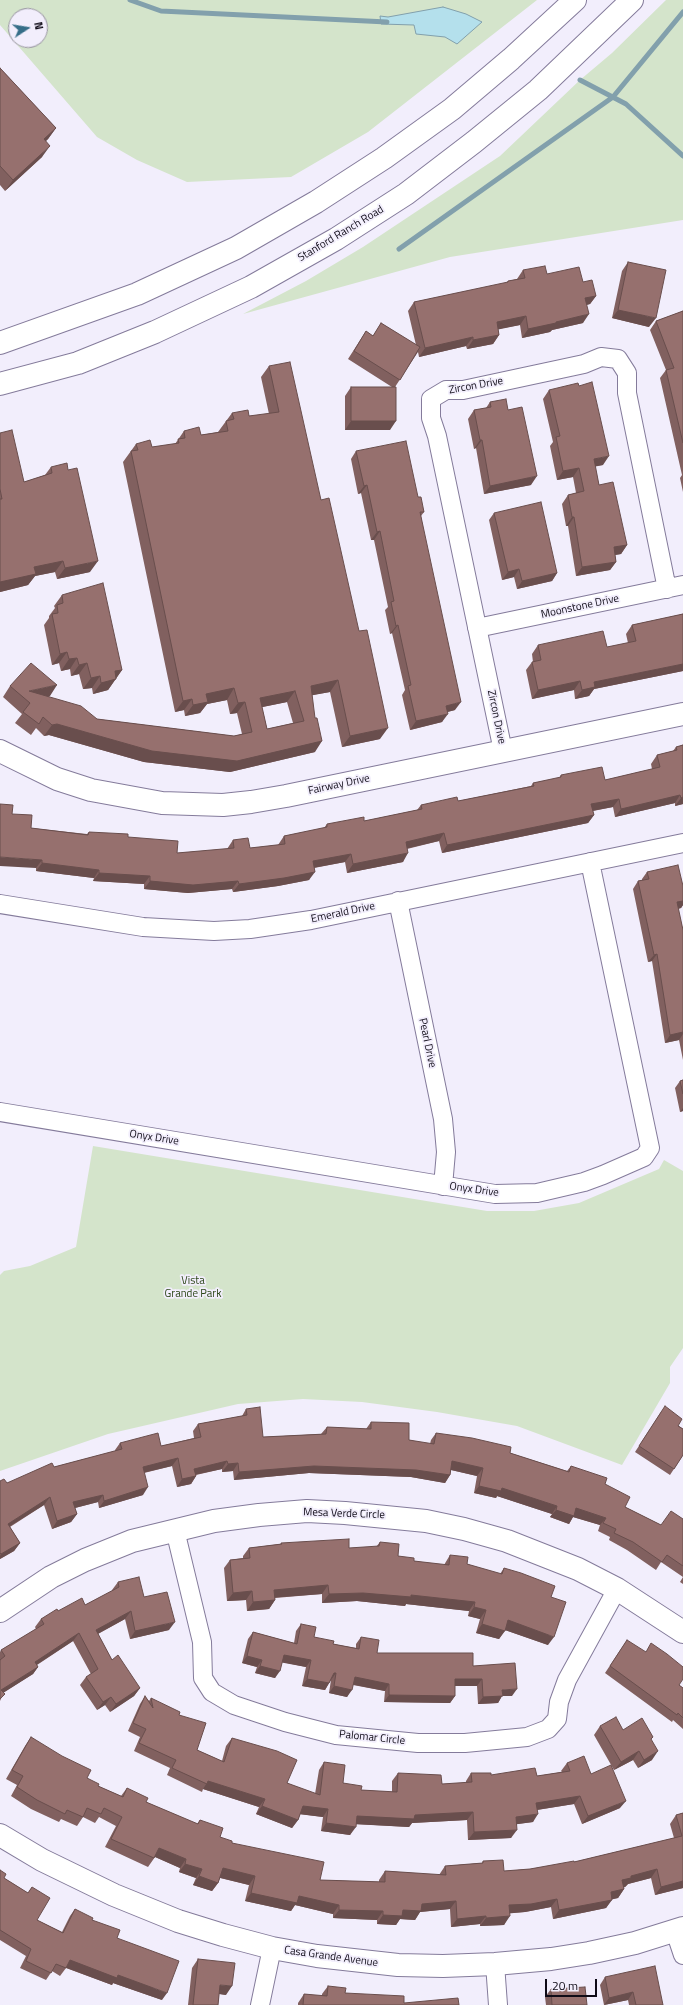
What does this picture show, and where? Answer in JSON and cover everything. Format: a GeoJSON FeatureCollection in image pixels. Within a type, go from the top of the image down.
{"type":"FeatureCollection","features":[{"type":"Feature","properties":{"kind":"street"},"geometry":{"type":"LineString","coordinates":[[0,343],[137,294],[236,248],[316,202],[384,158],[452,110],[517,54],[575,0]]}},
{"type":"Feature","properties":{"kind":"street","name":"Stanford Ranch Road"},"geometry":{"type":"LineString","coordinates":[[0,384],[78,363],[155,332],[251,287],[336,239],[406,194],[474,142],[538,90],[632,0]]}},
{"type":"Feature","properties":{"kind":"street","name":"Zircon Drive"},"geometry":{"type":"LineString","coordinates":[[503,751],[437,436],[431,418],[431,399],[446,390],[471,388],[584,364],[601,357],[618,359],[626,373],[627,393],[675,587]]}},
{"type":"Feature","properties":{"kind":"street","name":"Moonstone Drive"},"geometry":{"type":"LineString","coordinates":[[477,628],[675,587]]}},
{"type":"Feature","properties":{"kind":"street","name":"Fairway Drive"},"geometry":{"type":"LineString","coordinates":[[0,751],[57,779],[91,790],[128,798],[192,805],[251,802],[683,714]]}},
{"type":"Feature","properties":{"kind":"street","name":"Emerald Drive"},"geometry":{"type":"LineString","coordinates":[[0,904],[111,923],[177,931],[214,932],[281,925],[683,842]]}},
{"type":"Feature","properties":{"kind":"street","name":"Onyx Drive"},"geometry":{"type":"LineString","coordinates":[[0,1112],[495,1194],[537,1193],[584,1182],[603,1175],[644,1157],[650,1148],[590,862]]}},
{"type":"Feature","properties":{"kind":"street","name":"Pearl Drive"},"geometry":{"type":"LineString","coordinates":[[398,902],[443,1119],[446,1152],[443,1186]]}},
{"type":"Feature","properties":{"kind":"street","name":"Mesa Verde Circle"},"geometry":{"type":"LineString","coordinates":[[0,1611],[51,1577],[85,1560],[132,1541],[214,1521],[299,1512],[345,1512],[390,1516],[464,1529],[507,1541],[578,1568],[617,1589],[683,1632]]}},
{"type":"Feature","properties":{"kind":"street","name":"Palomar Circle"},"geometry":{"type":"LineString","coordinates":[[175,1530],[202,1642],[203,1678],[212,1692],[234,1705],[285,1722],[336,1735],[418,1743],[465,1743],[527,1737],[548,1729],[557,1719],[559,1702],[567,1680],[617,1589]]}},
{"type":"Feature","properties":{"kind":"street","name":"Casa Grande Avenue"},"geometry":{"type":"LineString","coordinates":[[0,1835],[42,1860],[114,1895],[178,1921],[272,1948],[331,1958],[398,1965],[443,1966],[495,1964],[551,1959],[589,1953],[635,1943],[679,1930]]}},
{"type":"Feature","properties":{"kind":"street"},"geometry":{"type":"LineString","coordinates":[[679,1930],[683,1955]]}},
{"type":"Feature","properties":{"kind":"street"},"geometry":{"type":"LineString","coordinates":[[260,2005],[272,1948]]}},
{"type":"Feature","properties":{"kind":"street"},"geometry":{"type":"LineString","coordinates":[[495,1964],[498,2005]]}},
{"type":"Feature","properties":{"kind":"green space"},"geometry":{"type":"Polygon","coordinates":[[[0,0],[537,0],[368,132],[291,177],[187,182],[137,160],[97,137],[20,48],[48,48],[48,8],[8,8],[8,34],[0,25],[0,0]]]}},
{"type":"Feature","properties":{"kind":"green space"},"geometry":{"type":"Polygon","coordinates":[[[666,0],[683,0],[683,220],[450,257],[243,314],[306,281],[363,247],[500,156],[580,80],[612,53],[666,0]]]}},
{"type":"Feature","properties":{"kind":"green space","name":"Vista Grande Park"},"geometry":{"type":"Polygon","coordinates":[[[93,1146],[487,1211],[534,1211],[579,1203],[659,1169],[664,1160],[683,1171],[683,1348],[670,1367],[670,1383],[622,1465],[517,1426],[437,1412],[362,1402],[303,1399],[238,1404],[108,1434],[0,1471],[0,1275],[4,1271],[30,1266],[76,1247],[93,1146]]]}},
{"type":"Feature","properties":{"kind":"water"},"geometry":{"type":"Polygon","coordinates":[[[443,7],[466,14],[482,22],[457,44],[445,37],[416,34],[414,25],[381,24],[380,16],[388,17],[443,7]]]}},
{"type":"Feature","properties":{"kind":"building"},"geometry":{"type":"Polygon","coordinates":[[[0,68],[56,128],[44,139],[50,146],[13,180],[0,166],[0,68]]]}},
{"type":"Feature","properties":{"kind":"building"},"geometry":{"type":"Polygon","coordinates":[[[628,262],[666,270],[656,318],[618,310],[628,262]]]}},
{"type":"Feature","properties":{"kind":"building"},"geometry":{"type":"Polygon","coordinates":[[[545,266],[547,274],[579,267],[583,282],[592,280],[596,296],[585,298],[589,314],[528,329],[526,316],[497,322],[499,335],[473,340],[473,337],[425,348],[414,302],[525,278],[523,270],[545,266]]]}},
{"type":"Feature","properties":{"kind":"building"},"geometry":{"type":"Polygon","coordinates":[[[683,311],[683,443],[666,370],[674,368],[656,321],[683,311]]]}},
{"type":"Feature","properties":{"kind":"building"},"geometry":{"type":"Polygon","coordinates":[[[381,323],[420,347],[400,380],[354,351],[366,331],[373,336],[381,323]]]}},
{"type":"Feature","properties":{"kind":"building"},"geometry":{"type":"Polygon","coordinates":[[[290,362],[321,500],[329,498],[359,631],[367,630],[388,728],[350,736],[338,680],[311,686],[315,718],[317,718],[322,741],[237,761],[152,751],[57,724],[52,725],[43,717],[39,724],[23,712],[30,703],[10,686],[31,663],[57,685],[29,691],[81,706],[97,719],[234,736],[252,732],[245,702],[238,703],[234,688],[206,694],[208,702],[193,705],[192,699],[183,701],[131,451],[138,450],[136,444],[150,440],[152,447],[179,443],[178,439],[185,438],[184,431],[199,427],[201,435],[228,431],[226,421],[234,419],[232,413],[248,410],[249,416],[279,412],[269,366],[290,362]],[[295,691],[260,698],[267,729],[304,721],[295,691]]]}},
{"type":"Feature","properties":{"kind":"building"},"geometry":{"type":"Polygon","coordinates":[[[592,382],[609,456],[594,459],[599,485],[613,482],[627,545],[614,547],[616,562],[582,567],[574,517],[572,517],[568,495],[584,491],[579,468],[563,471],[556,437],[560,436],[549,390],[578,383],[579,386],[592,382]]]}},
{"type":"Feature","properties":{"kind":"building"},"geometry":{"type":"Polygon","coordinates":[[[351,387],[396,387],[396,421],[351,421],[351,387]]]}},
{"type":"Feature","properties":{"kind":"building"},"geometry":{"type":"Polygon","coordinates":[[[506,399],[508,410],[522,407],[537,476],[490,486],[482,440],[480,440],[474,410],[491,407],[490,402],[506,399]]]}},
{"type":"Feature","properties":{"kind":"building"},"geometry":{"type":"Polygon","coordinates":[[[12,430],[24,482],[52,473],[51,467],[67,463],[68,470],[77,468],[98,561],[65,568],[63,561],[34,567],[36,574],[0,582],[0,499],[2,499],[0,489],[0,433],[12,430]]]}},
{"type":"Feature","properties":{"kind":"building"},"geometry":{"type":"Polygon","coordinates":[[[406,441],[418,497],[421,497],[424,512],[420,512],[461,702],[446,706],[448,714],[416,721],[408,686],[411,685],[398,625],[396,626],[391,602],[394,601],[380,531],[377,532],[367,485],[364,486],[356,451],[406,441]]]}},
{"type":"Feature","properties":{"kind":"building"},"geometry":{"type":"Polygon","coordinates":[[[541,502],[557,573],[522,581],[519,569],[508,572],[494,513],[541,502]]]}},
{"type":"Feature","properties":{"kind":"building"},"geometry":{"type":"Polygon","coordinates":[[[103,583],[122,670],[115,671],[116,679],[101,683],[100,676],[91,678],[87,663],[79,665],[77,658],[69,659],[67,652],[60,654],[52,614],[58,613],[57,605],[63,603],[62,595],[103,583]]]}},
{"type":"Feature","properties":{"kind":"building"},"geometry":{"type":"Polygon","coordinates":[[[683,614],[683,664],[594,682],[595,687],[582,690],[580,681],[538,690],[532,662],[541,660],[538,645],[603,631],[607,647],[636,641],[632,625],[683,614]]]}},
{"type":"Feature","properties":{"kind":"building"},"geometry":{"type":"Polygon","coordinates":[[[683,745],[683,797],[681,798],[680,795],[621,809],[619,799],[591,804],[594,815],[447,845],[444,833],[406,842],[408,853],[353,864],[351,854],[313,861],[315,872],[284,878],[239,884],[238,881],[193,885],[150,881],[150,876],[99,873],[99,870],[42,863],[42,860],[0,857],[0,804],[13,805],[12,814],[32,815],[31,828],[88,835],[89,832],[128,834],[128,837],[178,841],[177,853],[234,848],[233,840],[248,838],[250,848],[285,844],[284,836],[327,827],[327,824],[364,817],[364,821],[422,809],[421,805],[457,797],[458,801],[534,786],[533,783],[561,777],[561,775],[602,767],[605,780],[660,767],[657,755],[677,750],[676,747],[683,745]]]}},
{"type":"Feature","properties":{"kind":"building"},"geometry":{"type":"Polygon","coordinates":[[[678,865],[683,886],[683,901],[677,902],[683,930],[683,1032],[670,1035],[657,954],[654,955],[638,881],[649,879],[647,872],[678,865]]]}},
{"type":"Feature","properties":{"kind":"building"},"geometry":{"type":"Polygon","coordinates":[[[683,1080],[683,1094],[680,1081],[683,1080]]]}},
{"type":"Feature","properties":{"kind":"building"},"geometry":{"type":"Polygon","coordinates":[[[665,1406],[682,1419],[678,1426],[683,1429],[683,1455],[674,1469],[639,1446],[665,1406]]]}},
{"type":"Feature","properties":{"kind":"building"},"geometry":{"type":"Polygon","coordinates":[[[260,1407],[263,1437],[326,1434],[327,1427],[371,1429],[371,1422],[409,1423],[409,1440],[434,1444],[436,1433],[472,1438],[511,1447],[510,1453],[569,1472],[571,1466],[607,1478],[605,1484],[630,1497],[625,1507],[661,1525],[671,1511],[683,1519],[683,1566],[667,1555],[662,1562],[633,1542],[614,1533],[616,1529],[603,1523],[606,1518],[576,1508],[574,1516],[556,1510],[557,1506],[502,1488],[501,1491],[479,1486],[483,1468],[452,1461],[450,1475],[416,1470],[314,1466],[239,1472],[238,1463],[228,1464],[227,1461],[194,1469],[196,1476],[182,1479],[178,1458],[143,1467],[148,1487],[104,1501],[103,1495],[73,1502],[77,1514],[57,1521],[50,1497],[8,1524],[20,1543],[1,1554],[0,1553],[0,1481],[4,1479],[7,1483],[52,1463],[54,1467],[122,1449],[120,1443],[158,1433],[161,1446],[201,1437],[198,1424],[247,1415],[246,1409],[260,1407]]]}},
{"type":"Feature","properties":{"kind":"building"},"geometry":{"type":"Polygon","coordinates":[[[349,1539],[349,1548],[379,1546],[380,1542],[399,1544],[398,1556],[414,1558],[414,1561],[449,1565],[450,1555],[468,1557],[467,1564],[502,1574],[504,1568],[555,1586],[551,1597],[566,1602],[554,1637],[508,1620],[505,1631],[482,1624],[486,1610],[474,1607],[475,1602],[411,1595],[411,1597],[363,1593],[329,1594],[328,1585],[274,1590],[275,1600],[253,1602],[252,1591],[233,1593],[230,1560],[250,1558],[249,1548],[282,1544],[281,1543],[349,1539]]]}},
{"type":"Feature","properties":{"kind":"building"},"geometry":{"type":"Polygon","coordinates":[[[139,1577],[144,1597],[167,1592],[175,1622],[135,1631],[131,1611],[96,1630],[112,1660],[118,1655],[140,1688],[116,1704],[111,1697],[103,1702],[86,1677],[98,1669],[79,1633],[35,1662],[38,1667],[1,1690],[5,1694],[0,1699],[0,1660],[5,1656],[1,1650],[44,1624],[41,1619],[57,1609],[58,1611],[82,1598],[85,1605],[119,1587],[118,1582],[139,1577]]]}},
{"type":"Feature","properties":{"kind":"building"},"geometry":{"type":"Polygon","coordinates":[[[301,1624],[316,1627],[314,1637],[334,1641],[333,1644],[359,1649],[361,1637],[379,1640],[377,1653],[473,1653],[473,1666],[515,1663],[517,1689],[502,1690],[503,1696],[483,1697],[482,1679],[455,1679],[455,1696],[389,1695],[389,1684],[355,1677],[352,1690],[334,1686],[336,1673],[334,1673],[329,1683],[307,1679],[311,1660],[284,1655],[280,1671],[260,1666],[262,1660],[247,1656],[253,1632],[297,1644],[301,1624]]]}},
{"type":"Feature","properties":{"kind":"building"},"geometry":{"type":"Polygon","coordinates":[[[627,1640],[646,1652],[651,1643],[683,1667],[683,1679],[679,1685],[683,1688],[683,1718],[610,1666],[627,1640]]]}},
{"type":"Feature","properties":{"kind":"building"},"geometry":{"type":"Polygon","coordinates":[[[145,1696],[153,1708],[151,1698],[180,1712],[179,1715],[206,1723],[197,1750],[224,1762],[232,1738],[277,1751],[297,1760],[287,1783],[320,1795],[324,1762],[345,1765],[343,1783],[362,1786],[361,1790],[397,1792],[398,1773],[441,1775],[442,1784],[472,1782],[471,1773],[491,1773],[491,1775],[535,1768],[537,1776],[570,1771],[567,1763],[584,1756],[591,1774],[611,1765],[626,1801],[588,1816],[580,1796],[536,1803],[538,1814],[516,1817],[517,1830],[474,1832],[473,1812],[415,1815],[414,1819],[357,1816],[356,1827],[326,1823],[328,1809],[303,1806],[298,1820],[262,1806],[265,1799],[208,1781],[207,1784],[172,1768],[176,1760],[139,1743],[146,1729],[133,1723],[145,1696]]]}},
{"type":"Feature","properties":{"kind":"building"},"geometry":{"type":"Polygon","coordinates":[[[616,1717],[623,1730],[642,1718],[653,1737],[651,1739],[658,1751],[644,1760],[639,1751],[621,1762],[600,1726],[616,1717]]]}},
{"type":"Feature","properties":{"kind":"building"},"geometry":{"type":"Polygon","coordinates":[[[31,1737],[62,1756],[91,1770],[87,1778],[99,1784],[98,1786],[123,1797],[127,1788],[148,1798],[146,1802],[198,1824],[200,1820],[223,1828],[220,1837],[232,1841],[232,1843],[324,1862],[320,1880],[385,1882],[385,1871],[446,1875],[445,1866],[483,1863],[483,1861],[503,1860],[504,1871],[530,1869],[574,1862],[682,1836],[676,1815],[683,1813],[683,1881],[661,1887],[657,1869],[622,1880],[624,1889],[611,1892],[612,1900],[559,1910],[557,1899],[531,1904],[509,1905],[510,1916],[486,1918],[486,1916],[457,1919],[456,1901],[422,1904],[421,1911],[403,1910],[402,1916],[383,1915],[383,1911],[339,1910],[339,1905],[299,1896],[297,1903],[251,1893],[255,1876],[223,1868],[218,1883],[199,1876],[202,1869],[185,1864],[186,1859],[159,1848],[154,1858],[111,1839],[122,1817],[104,1808],[101,1814],[87,1808],[83,1817],[67,1810],[65,1814],[37,1800],[17,1787],[23,1776],[12,1770],[31,1737]]]}},
{"type":"Feature","properties":{"kind":"building"},"geometry":{"type":"Polygon","coordinates":[[[0,1870],[6,1874],[4,1878],[28,1893],[32,1887],[50,1898],[37,1920],[63,1933],[75,1909],[93,1918],[92,1920],[120,1930],[117,1938],[179,1961],[167,1993],[118,1975],[117,1978],[70,1960],[66,1968],[56,1964],[51,1973],[26,1961],[31,1949],[0,1930],[0,1870]]]}},
{"type":"Feature","properties":{"kind":"building"},"geometry":{"type":"Polygon","coordinates":[[[198,1959],[235,1963],[232,1986],[220,1985],[218,2005],[193,2005],[198,1959]]]}},
{"type":"Feature","properties":{"kind":"building"},"geometry":{"type":"Polygon","coordinates":[[[655,1966],[663,2005],[636,2005],[633,1992],[609,1998],[605,1977],[655,1966]]]}},
{"type":"Feature","properties":{"kind":"building"},"geometry":{"type":"Polygon","coordinates":[[[328,1986],[346,1988],[345,1993],[404,1996],[404,2003],[458,1998],[459,2005],[303,2005],[304,1994],[327,1996],[328,1986]]]}},
{"type":"Feature","properties":{"kind":"building"},"geometry":{"type":"Polygon","coordinates":[[[585,1987],[587,2005],[552,2005],[551,1989],[585,1987]]]}},
{"type":"Feature","properties":{"kind":"waterway"},"geometry":{"type":"LineString","coordinates":[[130,0],[161,11],[387,22]]}},
{"type":"Feature","properties":{"kind":"waterway"},"geometry":{"type":"LineString","coordinates":[[399,249],[613,97],[683,12]]}},
{"type":"Feature","properties":{"kind":"waterway"},"geometry":{"type":"LineString","coordinates":[[580,80],[626,104],[683,156]]}}]}
